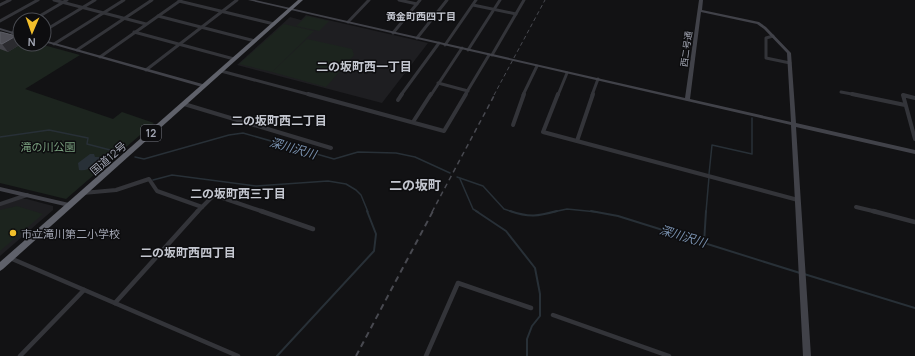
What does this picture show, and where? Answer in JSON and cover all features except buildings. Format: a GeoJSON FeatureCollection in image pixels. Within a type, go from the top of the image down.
{"type":"FeatureCollection","features":[{"type":"Feature","properties":{"kind":"highway","name":"国道12号"},"geometry":{"type":"LineString","coordinates":[[0,267],[301,0]]}},
{"type":"Feature","properties":{"kind":"street"},"geometry":{"type":"LineString","coordinates":[[0,5],[10,0]]}},
{"type":"Feature","properties":{"kind":"street"},"geometry":{"type":"LineString","coordinates":[[0,21],[38,0]]}},
{"type":"Feature","properties":{"kind":"street"},"geometry":{"type":"LineString","coordinates":[[54,0],[146,24]]}},
{"type":"Feature","properties":{"kind":"street"},"geometry":{"type":"LineString","coordinates":[[46,12],[67,0]]}},
{"type":"Feature","properties":{"kind":"street"},"geometry":{"type":"LineString","coordinates":[[52,26],[95,0]]}},
{"type":"Feature","properties":{"kind":"street"},"geometry":{"type":"LineString","coordinates":[[54,44],[124,0]]}},
{"type":"Feature","properties":{"kind":"street"},"geometry":{"type":"LineString","coordinates":[[77,50],[152,0]]}},
{"type":"Feature","properties":{"kind":"street"},"geometry":{"type":"LineString","coordinates":[[146,70],[237,0]]}},
{"type":"Feature","properties":{"kind":"street"},"geometry":{"type":"LineString","coordinates":[[250,0],[915,152]]}},
{"type":"Feature","properties":{"kind":"street"},"geometry":{"type":"LineString","coordinates":[[348,22],[369,0]]}},
{"type":"Feature","properties":{"kind":"street"},"geometry":{"type":"LineString","coordinates":[[399,0],[417,4]]}},
{"type":"Feature","properties":{"kind":"street"},"geometry":{"type":"LineString","coordinates":[[393,33],[420,0]]}},
{"type":"Feature","properties":{"kind":"street"},"geometry":{"type":"LineString","coordinates":[[417,38],[447,0]]}},
{"type":"Feature","properties":{"kind":"street"},"geometry":{"type":"LineString","coordinates":[[445,45],[476,0]]}},
{"type":"Feature","properties":{"kind":"street"},"geometry":{"type":"LineString","coordinates":[[468,50],[500,0]]}},
{"type":"Feature","properties":{"kind":"street"},"geometry":{"type":"LineString","coordinates":[[221,71],[444,131],[524,0]]}},
{"type":"Feature","properties":{"kind":"street","name":"西二号通"},"geometry":{"type":"LineString","coordinates":[[687,100],[700,11],[700,0]]}},
{"type":"Feature","properties":{"kind":"street"},"geometry":{"type":"LineString","coordinates":[[100,57],[180,1],[274,24]]}},
{"type":"Feature","properties":{"kind":"street"},"geometry":{"type":"LineString","coordinates":[[473,5],[516,14]]}},
{"type":"Feature","properties":{"kind":"street"},"geometry":{"type":"LineString","coordinates":[[700,11],[754,22],[765,28],[788,50],[808,356]]}},
{"type":"Feature","properties":{"kind":"street"},"geometry":{"type":"LineString","coordinates":[[158,16],[255,41]]}},
{"type":"Feature","properties":{"kind":"street"},"geometry":{"type":"LineString","coordinates":[[0,29],[12,33]]}},
{"type":"Feature","properties":{"kind":"street"},"geometry":{"type":"LineString","coordinates":[[134,32],[234,59]]}},
{"type":"Feature","properties":{"kind":"street"},"geometry":{"type":"LineString","coordinates":[[773,36],[766,38],[766,58],[790,63]]}},
{"type":"Feature","properties":{"kind":"street"},"geometry":{"type":"LineString","coordinates":[[398,100],[439,43]]}},
{"type":"Feature","properties":{"kind":"street"},"geometry":{"type":"LineString","coordinates":[[54,44],[204,86]]}},
{"type":"Feature","properties":{"kind":"street"},"geometry":{"type":"LineString","coordinates":[[413,122],[462,48]]}},
{"type":"Feature","properties":{"kind":"street"},"geometry":{"type":"LineString","coordinates":[[513,125],[520,102],[537,66]]}},
{"type":"Feature","properties":{"kind":"street"},"geometry":{"type":"LineString","coordinates":[[567,73],[543,132],[799,200]]}},
{"type":"Feature","properties":{"kind":"street"},"geometry":{"type":"LineString","coordinates":[[577,141],[598,79]]}},
{"type":"Feature","properties":{"kind":"street"},"geometry":{"type":"LineString","coordinates":[[438,83],[468,91]]}},
{"type":"Feature","properties":{"kind":"street"},"geometry":{"type":"LineString","coordinates":[[841,92],[905,105]]}},
{"type":"Feature","properties":{"kind":"street"},"geometry":{"type":"LineString","coordinates":[[915,98],[903,95],[915,139]]}},
{"type":"Feature","properties":{"kind":"street"},"geometry":{"type":"LineString","coordinates":[[184,104],[331,148]]}},
{"type":"Feature","properties":{"kind":"street"},"geometry":{"type":"LineString","coordinates":[[83,193],[95,194],[125,189],[149,179],[157,190],[202,207]]}},
{"type":"Feature","properties":{"kind":"street"},"geometry":{"type":"LineString","coordinates":[[0,189],[69,205]]}},
{"type":"Feature","properties":{"kind":"street"},"geometry":{"type":"LineString","coordinates":[[0,204],[27,195]]}},
{"type":"Feature","properties":{"kind":"street"},"geometry":{"type":"LineString","coordinates":[[116,303],[214,195],[313,229]]}},
{"type":"Feature","properties":{"kind":"street"},"geometry":{"type":"LineString","coordinates":[[856,207],[915,222]]}},
{"type":"Feature","properties":{"kind":"street"},"geometry":{"type":"LineString","coordinates":[[10,258],[238,356]]}},
{"type":"Feature","properties":{"kind":"street"},"geometry":{"type":"LineString","coordinates":[[426,356],[458,283],[531,308]]}},
{"type":"Feature","properties":{"kind":"street"},"geometry":{"type":"LineString","coordinates":[[20,356],[84,290]]}},
{"type":"Feature","properties":{"kind":"street"},"geometry":{"type":"LineString","coordinates":[[553,315],[670,356]]}},
{"type":"Feature","properties":{"kind":"shaded area"},"geometry":{"type":"Polygon","coordinates":[[[306,15],[428,43],[382,103],[237,65],[290,17],[301,20],[306,15]]]}},
{"type":"Feature","properties":{"kind":"shaded area"},"geometry":{"type":"Polygon","coordinates":[[[90,154],[94,154],[95,157],[103,157],[89,169],[79,170],[78,163],[90,154]]]}},
{"type":"Feature","properties":{"kind":"shaded area","name":"市立滝川第二小学校"},"geometry":{"type":"Polygon","coordinates":[[[21,199],[27,199],[53,206],[53,210],[0,256],[0,205],[21,199]]]}},
{"type":"Feature","properties":{"kind":"green space"},"geometry":{"type":"Polygon","coordinates":[[[307,16],[329,21],[319,31],[296,26],[307,16]]]}},
{"type":"Feature","properties":{"kind":"green space"},"geometry":{"type":"Polygon","coordinates":[[[284,24],[314,31],[272,72],[239,64],[284,24]]]}},
{"type":"Feature","properties":{"kind":"green space","name":"滝の川公園"},"geometry":{"type":"Polygon","coordinates":[[[0,32],[12,36],[12,52],[52,52],[52,47],[80,55],[25,89],[113,119],[122,112],[154,123],[66,199],[0,183],[0,32]]]}},
{"type":"Feature","properties":{"kind":"green space"},"geometry":{"type":"Polygon","coordinates":[[[307,39],[352,49],[354,55],[326,87],[272,72],[307,39]]]}},
{"type":"Feature","properties":{"kind":"green space","name":"市立滝川第二小学校"},"geometry":{"type":"Polygon","coordinates":[[[17,206],[43,214],[0,251],[0,210],[17,206]]]}},
{"type":"Feature","properties":{"kind":"waterway"},"geometry":{"type":"LineString","coordinates":[[709,174],[712,145],[752,154],[752,118]]}},
{"type":"Feature","properties":{"kind":"waterway","name":"深川沢川"},"geometry":{"type":"LineString","coordinates":[[0,137],[49,130],[88,138],[87,144],[118,152]]}},
{"type":"Feature","properties":{"kind":"waterway","name":"深川沢川"},"geometry":{"type":"LineString","coordinates":[[135,157],[144,159],[229,135],[243,133],[334,159],[358,152],[396,153],[415,157],[450,173]]}},
{"type":"Feature","properties":{"kind":"waterway"},"geometry":{"type":"LineString","coordinates":[[153,180],[172,175],[256,186],[328,181],[346,184],[356,190],[361,195],[368,212]]}},
{"type":"Feature","properties":{"kind":"waterway","name":"深川沢川"},"geometry":{"type":"LineString","coordinates":[[457,177],[483,186],[504,209],[510,211]]}},
{"type":"Feature","properties":{"kind":"waterway"},"geometry":{"type":"LineString","coordinates":[[706,212],[709,177]]}},
{"type":"Feature","properties":{"kind":"waterway"},"geometry":{"type":"LineString","coordinates":[[460,179],[473,209],[478,212]]}},
{"type":"Feature","properties":{"kind":"waterway","name":"深川沢川"},"geometry":{"type":"LineString","coordinates":[[553,212],[567,209],[596,212]]}},
{"type":"Feature","properties":{"kind":"waterway"},"geometry":{"type":"LineString","coordinates":[[277,356],[374,251],[376,234],[367,211]]}},
{"type":"Feature","properties":{"kind":"waterway"},"geometry":{"type":"LineString","coordinates":[[476,211],[506,231],[535,268],[540,294],[540,316],[532,326],[527,339],[527,356]]}},
{"type":"Feature","properties":{"kind":"waterway","name":"深川沢川"},"geometry":{"type":"LineString","coordinates":[[510,211],[523,215],[534,216],[557,211]]}},
{"type":"Feature","properties":{"kind":"waterway","name":"深川沢川"},"geometry":{"type":"LineString","coordinates":[[591,211],[596,212]]}},
{"type":"Feature","properties":{"kind":"waterway"},"geometry":{"type":"LineString","coordinates":[[704,243],[706,211]]}},
{"type":"Feature","properties":{"kind":"waterway","name":"深川沢川"},"geometry":{"type":"LineString","coordinates":[[596,212],[618,216],[704,243]]}},
{"type":"Feature","properties":{"kind":"waterway","name":"深川沢川"},"geometry":{"type":"LineString","coordinates":[[704,243],[800,273]]}},
{"type":"Feature","properties":{"kind":"waterway","name":"深川沢川"},"geometry":{"type":"LineString","coordinates":[[804,274],[915,308]]}},
{"type":"Feature","properties":{"kind":"railway"},"geometry":{"type":"LineString","coordinates":[[494,95],[545,0]]}},
{"type":"Feature","properties":{"kind":"railway"},"geometry":{"type":"LineString","coordinates":[[432,212],[495,94]]}},
{"type":"Feature","properties":{"kind":"railway"},"geometry":{"type":"LineString","coordinates":[[356,356],[433,211]]}},
{"type":"Feature","properties":{"kind":"place","name":"市立滝川第二小学校"},"geometry":{"type":"Point","coordinates":[13,233]}},
{"type":"Feature","properties":{"kind":"district","name":"黄金町西四丁目"},"geometry":{"type":"Point","coordinates":[421,16]}},
{"type":"Feature","properties":{"kind":"district","name":"二の坂町西一丁目"},"geometry":{"type":"Point","coordinates":[364,66]}},
{"type":"Feature","properties":{"kind":"district","name":"二の坂町西二丁目"},"geometry":{"type":"Point","coordinates":[279,120]}},
{"type":"Feature","properties":{"kind":"district","name":"二の坂町"},"geometry":{"type":"Point","coordinates":[415,185]}},
{"type":"Feature","properties":{"kind":"district","name":"二の坂町西三丁目"},"geometry":{"type":"Point","coordinates":[238,193]}},
{"type":"Feature","properties":{"kind":"district","name":"二の坂町西四丁目"},"geometry":{"type":"Point","coordinates":[188,252]}}]}
